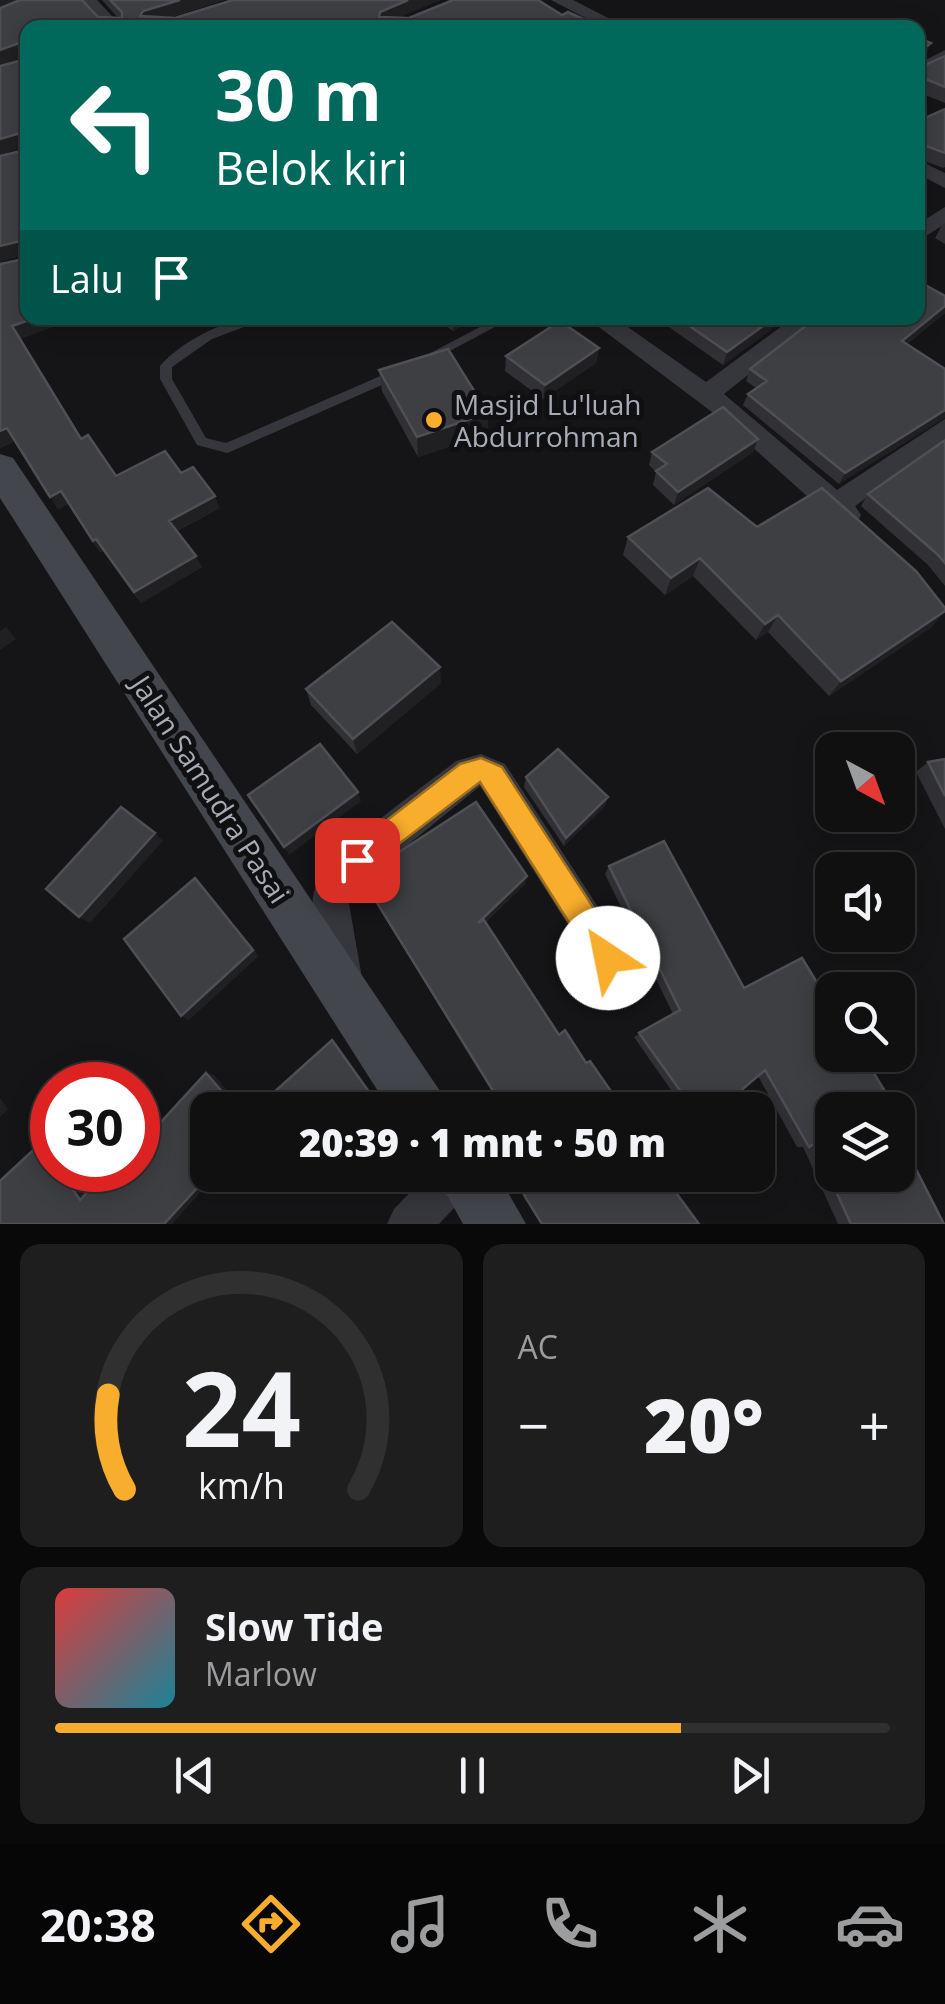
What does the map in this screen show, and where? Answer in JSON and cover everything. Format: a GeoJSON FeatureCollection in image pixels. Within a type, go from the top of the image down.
{"type":"FeatureCollection","features":[{"type":"Feature","properties":{"kind":"street"},"geometry":{"type":"LineString","coordinates":[[86,0],[107,20]]}},
{"type":"Feature","properties":{"kind":"street"},"geometry":{"type":"LineString","coordinates":[[559,0],[603,20]]}},
{"type":"Feature","properties":{"kind":"street"},"geometry":{"type":"LineString","coordinates":[[925,228],[945,212]]}},
{"type":"Feature","properties":{"kind":"street"},"geometry":{"type":"LineString","coordinates":[[609,325],[707,394],[863,529]]}},
{"type":"Feature","properties":{"kind":"street"},"geometry":{"type":"LineString","coordinates":[[707,394],[799,325]]}},
{"type":"Feature","properties":{"kind":"street"},"geometry":{"type":"LineString","coordinates":[[836,506],[945,429]]}},
{"type":"Feature","properties":{"kind":"street","name":"Jalan Samudra Pasai"},"geometry":{"type":"LineString","coordinates":[[5,489],[409,1092]]}},
{"type":"Feature","properties":{"kind":"street"},"geometry":{"type":"LineString","coordinates":[[346,996],[330,896],[340,876],[468,772],[481,770],[493,775],[626,983]]}},
{"type":"Feature","properties":{"kind":"street"},"geometry":{"type":"LineString","coordinates":[[408,1224],[442,1192]]}},
{"type":"Feature","properties":{"kind":"street"},"geometry":{"type":"LineString","coordinates":[[473,1192],[497,1224]]}},
{"type":"Feature","properties":{"kind":"lane"},"geometry":{"type":"LineString","coordinates":[[238,325],[181,352],[166,366],[166,380],[202,442],[214,448],[245,442],[492,325]]}},
{"type":"Feature","properties":{"kind":"building"},"geometry":{"type":"Polygon","coordinates":[[[20,0],[82,0],[98,17],[122,18],[122,12],[110,0],[180,0],[143,11],[140,16],[175,18],[233,0],[408,0],[380,12],[379,17],[409,18],[453,0],[538,0],[562,15],[568,12],[586,20],[20,20],[20,43],[0,50],[0,8],[20,0]]]}},
{"type":"Feature","properties":{"kind":"building"},"geometry":{"type":"Polygon","coordinates":[[[945,56],[945,87],[925,79],[925,65],[945,56]]]}},
{"type":"Feature","properties":{"kind":"building"},"geometry":{"type":"Polygon","coordinates":[[[20,61],[20,133],[0,139],[0,66],[20,61]]]}},
{"type":"Feature","properties":{"kind":"building"},"geometry":{"type":"Polygon","coordinates":[[[945,109],[945,153],[925,146],[925,118],[945,109]]]}},
{"type":"Feature","properties":{"kind":"building"},"geometry":{"type":"Polygon","coordinates":[[[20,151],[20,241],[0,246],[0,156],[20,151]]]}},
{"type":"Feature","properties":{"kind":"building"},"geometry":{"type":"Polygon","coordinates":[[[20,260],[20,323],[12,326],[81,439],[88,435],[116,476],[165,451],[181,473],[193,467],[215,496],[169,521],[196,556],[134,592],[96,539],[93,541],[61,491],[50,497],[7,428],[0,431],[0,264],[20,260]]]}},
{"type":"Feature","properties":{"kind":"building"},"geometry":{"type":"Polygon","coordinates":[[[925,285],[945,296],[945,306],[925,322],[925,285]]]}},
{"type":"Feature","properties":{"kind":"building"},"geometry":{"type":"Polygon","coordinates":[[[554,325],[566,325],[599,348],[545,385],[506,356],[554,325]]]}},
{"type":"Feature","properties":{"kind":"building"},"geometry":{"type":"Polygon","coordinates":[[[688,325],[764,325],[727,352],[688,325]]]}},
{"type":"Feature","properties":{"kind":"building"},"geometry":{"type":"Polygon","coordinates":[[[807,325],[922,325],[902,341],[945,369],[945,410],[845,473],[748,394],[767,381],[750,369],[807,325]]]}},
{"type":"Feature","properties":{"kind":"building"},"geometry":{"type":"Polygon","coordinates":[[[448,349],[488,413],[417,437],[379,370],[448,349]]]}},
{"type":"Feature","properties":{"kind":"building"},"geometry":{"type":"Polygon","coordinates":[[[723,407],[758,439],[678,492],[656,471],[667,464],[652,452],[723,407]]]}},
{"type":"Feature","properties":{"kind":"building"},"geometry":{"type":"Polygon","coordinates":[[[945,440],[945,563],[868,494],[945,440]]]}},
{"type":"Feature","properties":{"kind":"building"},"geometry":{"type":"Polygon","coordinates":[[[708,488],[757,527],[822,488],[916,571],[945,611],[841,681],[778,615],[765,624],[700,558],[671,578],[628,537],[708,488]]]}},
{"type":"Feature","properties":{"kind":"building"},"geometry":{"type":"Polygon","coordinates":[[[392,622],[440,667],[353,739],[306,689],[392,622]]]}},
{"type":"Feature","properties":{"kind":"building"},"geometry":{"type":"Polygon","coordinates":[[[320,744],[358,792],[284,847],[248,795],[320,744]]]}},
{"type":"Feature","properties":{"kind":"building"},"geometry":{"type":"Polygon","coordinates":[[[558,749],[608,797],[566,838],[526,777],[558,749]]]}},
{"type":"Feature","properties":{"kind":"building"},"geometry":{"type":"Polygon","coordinates":[[[945,759],[945,796],[928,762],[945,759]]]}},
{"type":"Feature","properties":{"kind":"building"},"geometry":{"type":"Polygon","coordinates":[[[476,802],[527,876],[478,923],[484,920],[559,1035],[565,1030],[586,1063],[590,1061],[612,1092],[494,1092],[361,877],[476,802]]]}},
{"type":"Feature","properties":{"kind":"building"},"geometry":{"type":"Polygon","coordinates":[[[121,807],[155,833],[79,917],[46,889],[121,807]]]}},
{"type":"Feature","properties":{"kind":"building"},"geometry":{"type":"Polygon","coordinates":[[[664,841],[744,988],[802,958],[815,979],[815,1072],[873,1072],[885,1092],[815,1092],[815,1146],[809,1147],[765,1070],[739,1092],[681,1092],[639,1033],[680,1010],[609,866],[664,841]]]}},
{"type":"Feature","properties":{"kind":"building"},"geometry":{"type":"Polygon","coordinates":[[[195,878],[253,950],[181,1016],[124,939],[195,878]]]}},
{"type":"Feature","properties":{"kind":"building"},"geometry":{"type":"Polygon","coordinates":[[[332,1040],[369,1092],[274,1092],[332,1040]]]}},
{"type":"Feature","properties":{"kind":"building"},"geometry":{"type":"Polygon","coordinates":[[[206,1073],[222,1092],[190,1092],[190,1192],[193,1192],[164,1224],[0,1224],[0,1181],[30,1153],[30,1192],[75,1192],[80,1200],[87,1192],[160,1192],[160,1123],[206,1073]]]}},
{"type":"Feature","properties":{"kind":"building"},"geometry":{"type":"Polygon","coordinates":[[[915,1167],[944,1224],[851,1224],[836,1192],[915,1192],[915,1167]]]}},
{"type":"Feature","properties":{"kind":"building"},"geometry":{"type":"Polygon","coordinates":[[[675,1192],[699,1224],[542,1224],[524,1195],[675,1192]]]}},
{"type":"Feature","properties":{"kind":"place","name":"Masjid Lu'luah Abdurrohman"},"geometry":{"type":"Point","coordinates":[434,420]}},
{"type":"Feature","properties":{"kind":"route"},"geometry":{"type":"LineString","coordinates":[[357,860],[468,772],[481,770],[493,775],[608,958]]}}]}
